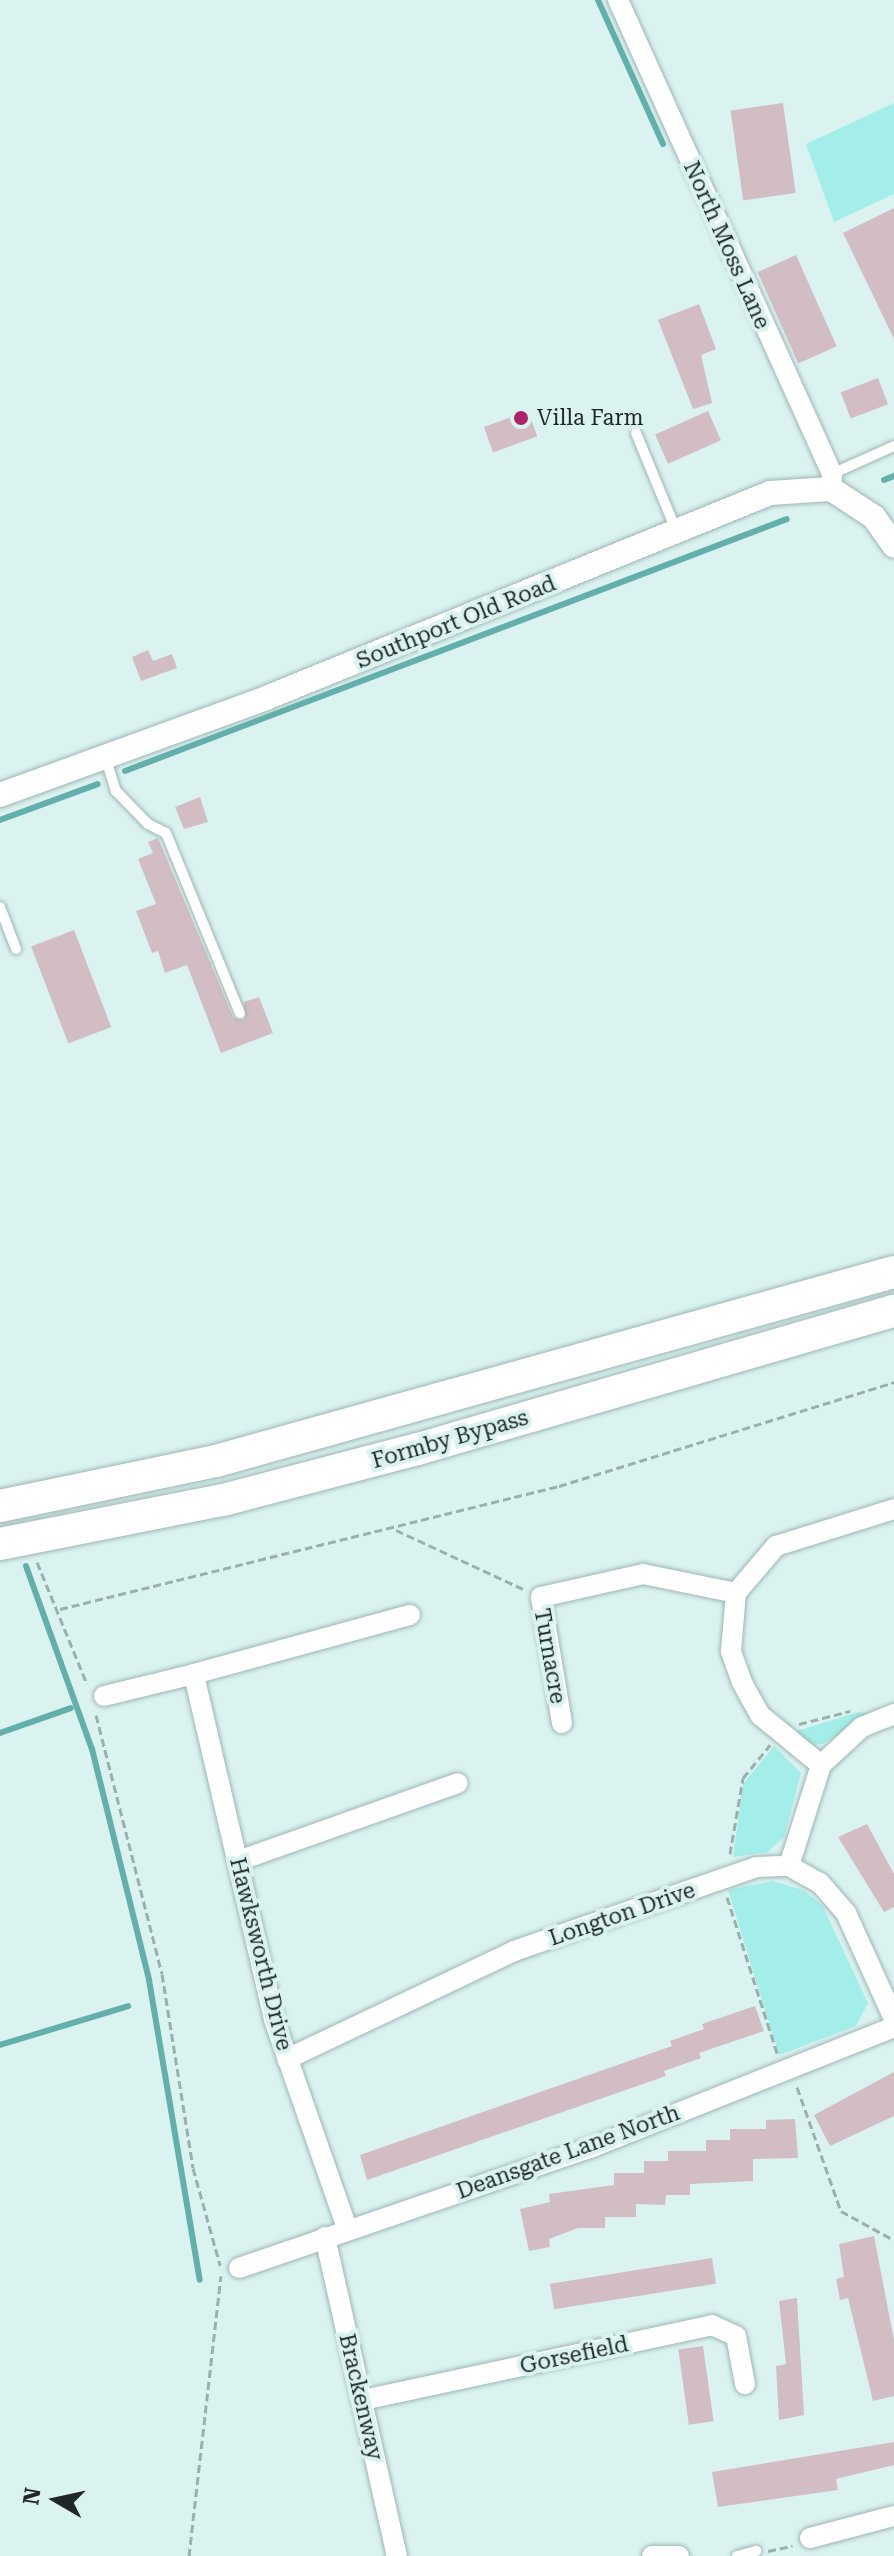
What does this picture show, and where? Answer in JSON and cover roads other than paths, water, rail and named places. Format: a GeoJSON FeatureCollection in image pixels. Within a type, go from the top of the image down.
{"type":"FeatureCollection","features":[{"type":"Feature","properties":{"kind":"highway","name":"Formby Bypass"},"geometry":{"type":"LineString","coordinates":[[0,1506],[231,1458],[894,1272]]}},
{"type":"Feature","properties":{"kind":"highway","name":"Formby Bypass"},"geometry":{"type":"LineString","coordinates":[[14,1542],[403,1453],[894,1311]]}},
{"type":"Feature","properties":{"kind":"street","name":"North Moss Lane"},"geometry":{"type":"LineString","coordinates":[[618,0],[832,481]]}},
{"type":"Feature","properties":{"kind":"street","name":"Southport Old Road"},"geometry":{"type":"LineString","coordinates":[[0,795],[106,759],[770,493],[832,481]]}},
{"type":"Feature","properties":{"kind":"street"},"geometry":{"type":"LineString","coordinates":[[832,481],[874,517],[894,546]]}},
{"type":"Feature","properties":{"kind":"street"},"geometry":{"type":"LineString","coordinates":[[821,1765],[781,1736],[742,1682],[731,1651],[736,1593],[776,1546],[894,1509]]}},
{"type":"Feature","properties":{"kind":"street","name":"Turnacre"},"geometry":{"type":"LineString","coordinates":[[562,1723],[541,1597],[643,1574],[736,1593]]}},
{"type":"Feature","properties":{"kind":"street"},"geometry":{"type":"LineString","coordinates":[[97,1702],[410,1615]]}},
{"type":"Feature","properties":{"kind":"street","name":"Hawksworth Drive"},"geometry":{"type":"LineString","coordinates":[[194,1674],[287,2059],[347,2228]]}},
{"type":"Feature","properties":{"kind":"street"},"geometry":{"type":"LineString","coordinates":[[894,1714],[862,1727],[821,1765],[789,1866],[820,1883],[846,1913],[894,2019]]}},
{"type":"Feature","properties":{"kind":"street"},"geometry":{"type":"LineString","coordinates":[[238,1861],[458,1783]]}},
{"type":"Feature","properties":{"kind":"street","name":"Longton Drive"},"geometry":{"type":"LineString","coordinates":[[287,2059],[514,1951],[645,1910],[727,1876],[789,1866]]}},
{"type":"Feature","properties":{"kind":"street","name":"Deansgate Lane North"},"geometry":{"type":"LineString","coordinates":[[239,2268],[347,2228],[590,2148],[894,2027]]}},
{"type":"Feature","properties":{"kind":"street","name":"Brackenway"},"geometry":{"type":"LineString","coordinates":[[325,2237],[397,2556]]}},
{"type":"Feature","properties":{"kind":"street","name":"Gorsefield"},"geometry":{"type":"LineString","coordinates":[[363,2400],[712,2325],[736,2336],[745,2384]]}},
{"type":"Feature","properties":{"kind":"street"},"geometry":{"type":"LineString","coordinates":[[810,2538],[894,2516]]}},
{"type":"Feature","properties":{"kind":"street"},"geometry":{"type":"LineString","coordinates":[[652,2556],[679,2556]]}},
{"type":"Feature","properties":{"kind":"lane"},"geometry":{"type":"LineString","coordinates":[[636,433],[677,532]]}},
{"type":"Feature","properties":{"kind":"lane"},"geometry":{"type":"LineString","coordinates":[[832,481],[894,446]]}},
{"type":"Feature","properties":{"kind":"lane"},"geometry":{"type":"LineString","coordinates":[[106,759],[116,791],[148,824],[166,833],[240,1013]]}},
{"type":"Feature","properties":{"kind":"lane"},"geometry":{"type":"LineString","coordinates":[[0,907],[16,949]]}},
{"type":"Feature","properties":{"kind":"lane"},"geometry":{"type":"LineString","coordinates":[[737,2556],[756,2551]]}},
{"type":"Feature","properties":{"kind":"waterway"},"geometry":{"type":"LineString","coordinates":[[598,0],[663,144]]}},
{"type":"Feature","properties":{"kind":"waterway"},"geometry":{"type":"LineString","coordinates":[[884,480],[894,476]]}},
{"type":"Feature","properties":{"kind":"waterway"},"geometry":{"type":"LineString","coordinates":[[125,771],[787,519]]}},
{"type":"Feature","properties":{"kind":"waterway"},"geometry":{"type":"LineString","coordinates":[[0,820],[98,784]]}},
{"type":"Feature","properties":{"kind":"waterway"},"geometry":{"type":"LineString","coordinates":[[26,1566],[92,1749],[149,1980],[200,2280]]}},
{"type":"Feature","properties":{"kind":"waterway"},"geometry":{"type":"LineString","coordinates":[[0,1733],[71,1708]]}},
{"type":"Feature","properties":{"kind":"waterway"},"geometry":{"type":"LineString","coordinates":[[0,2045],[128,2006]]}},
{"type":"Feature","properties":{"kind":"place","name":"Villa Farm"},"geometry":{"type":"Point","coordinates":[521,418]}}]}
